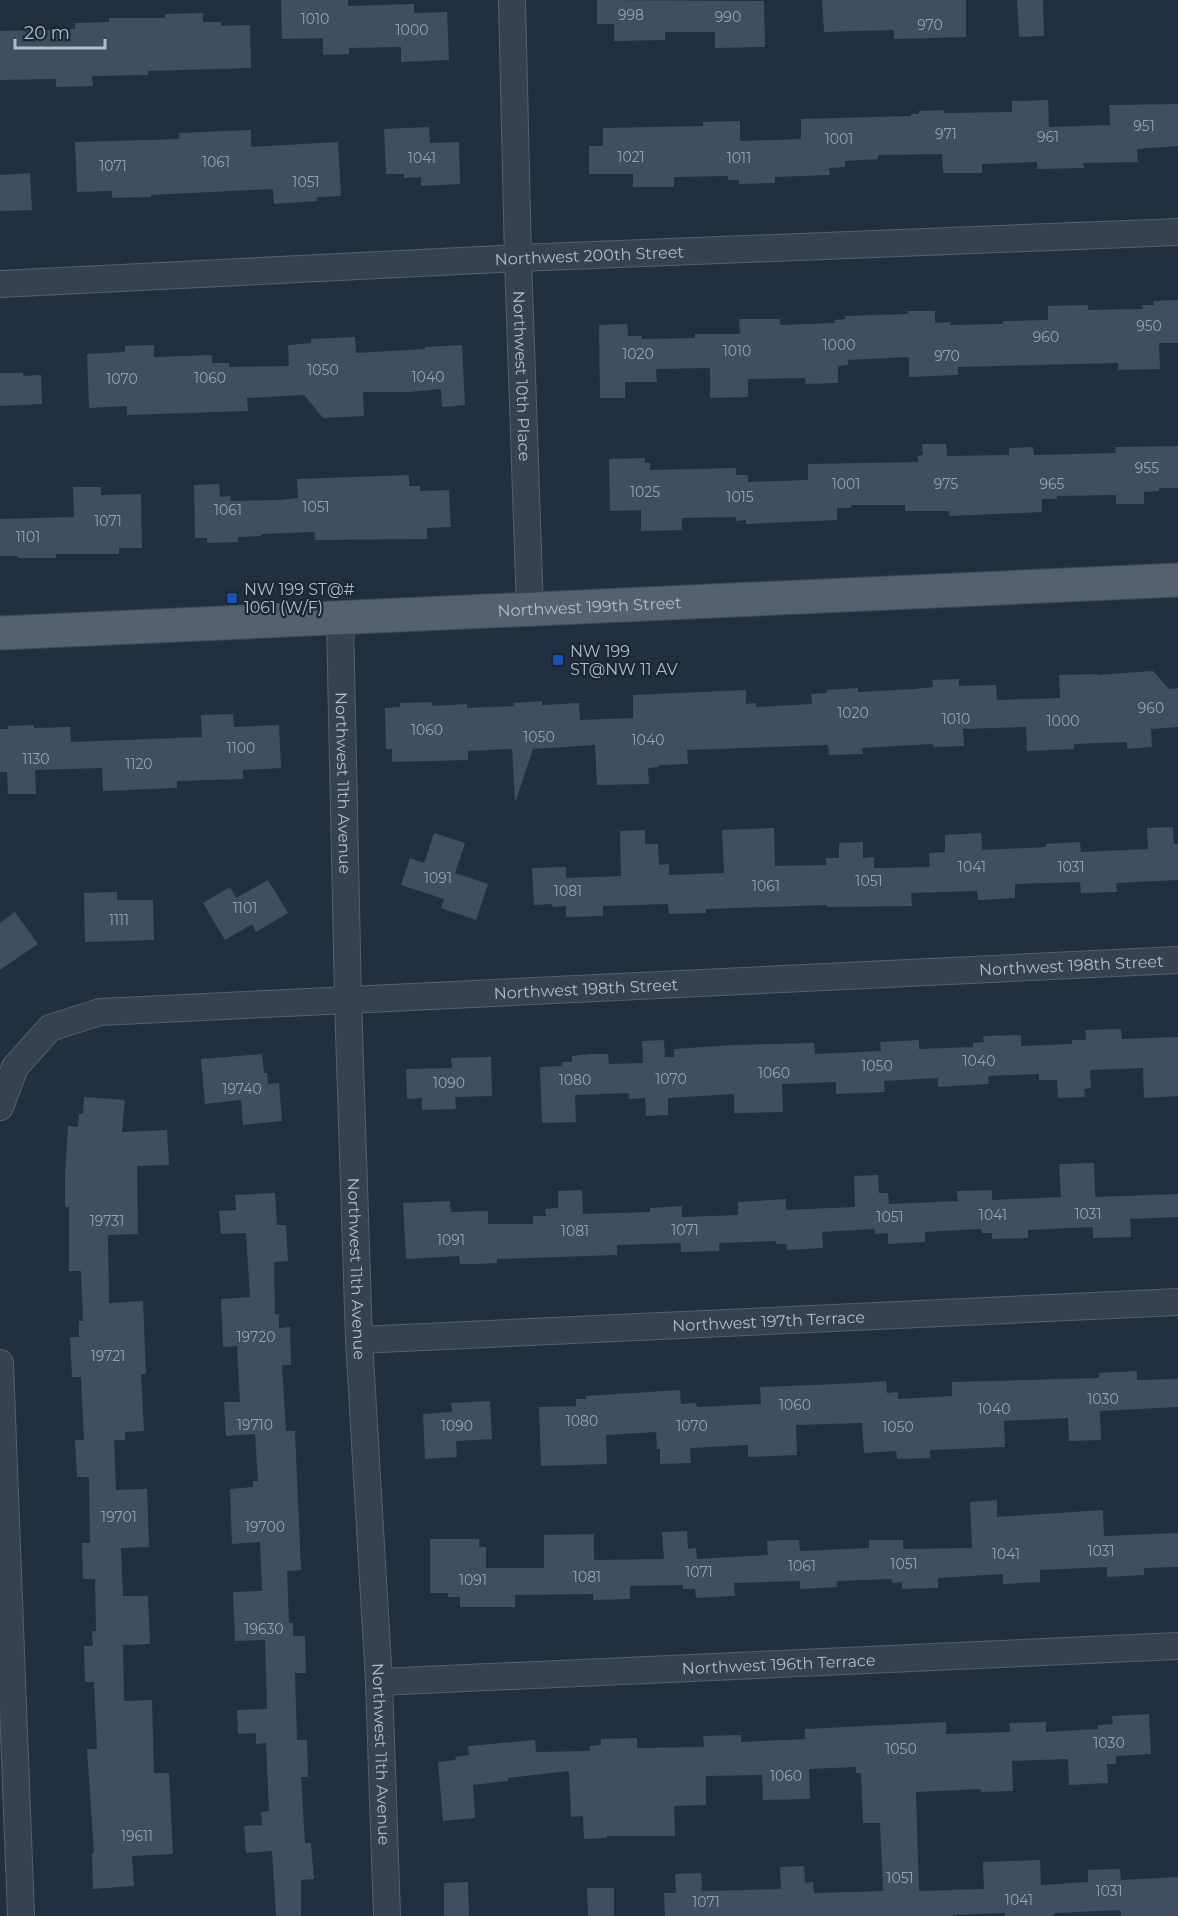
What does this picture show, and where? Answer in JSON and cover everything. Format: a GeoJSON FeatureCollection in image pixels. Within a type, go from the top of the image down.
{"type":"FeatureCollection","features":[{"type":"Feature","properties":{"kind":"main road","name":"Northwest 199th Street"},"geometry":{"type":"LineString","coordinates":[[0,633],[1178,580]]}},
{"type":"Feature","properties":{"kind":"street","name":"Northwest 10th Place"},"geometry":{"type":"LineString","coordinates":[[512,0],[530,609]]}},
{"type":"Feature","properties":{"kind":"street","name":"Northwest 200th Street"},"geometry":{"type":"LineString","coordinates":[[0,284],[518,258],[1178,231]]}},
{"type":"Feature","properties":{"kind":"street","name":"Northwest 11th Avenue"},"geometry":{"type":"LineString","coordinates":[[340,619],[348,1000],[359,1340],[379,1682],[387,1916]]}},
{"type":"Feature","properties":{"kind":"street","name":"Northwest 198th Street"},"geometry":{"type":"LineString","coordinates":[[0,1107],[15,1067],[50,1028],[100,1012],[1178,960]]}},
{"type":"Feature","properties":{"kind":"street","name":"Northwest 197th Terrace"},"geometry":{"type":"LineString","coordinates":[[359,1340],[1178,1302]]}},
{"type":"Feature","properties":{"kind":"street"},"geometry":{"type":"LineString","coordinates":[[0,1363],[21,1916]]}},
{"type":"Feature","properties":{"kind":"street","name":"Northwest 196th Terrace"},"geometry":{"type":"LineString","coordinates":[[379,1682],[1178,1646]]}},
{"type":"Feature","properties":{"kind":"building"},"geometry":{"type":"Polygon","coordinates":[[[281,0],[348,0],[348,6],[414,4],[414,13],[447,12],[449,60],[401,62],[401,47],[349,48],[349,54],[323,55],[323,38],[282,39],[281,0]]]}},
{"type":"Feature","properties":{"kind":"building"},"geometry":{"type":"Polygon","coordinates":[[[597,0],[764,1],[765,47],[715,48],[715,32],[665,32],[665,40],[614,41],[614,24],[597,24],[597,0]]]}},
{"type":"Feature","properties":{"kind":"building"},"geometry":{"type":"Polygon","coordinates":[[[822,0],[966,0],[966,37],[894,39],[894,30],[824,32],[822,0]]]}},
{"type":"Feature","properties":{"kind":"building"},"geometry":{"type":"Polygon","coordinates":[[[1017,0],[1043,0],[1044,36],[1019,37],[1017,0]]]}},
{"type":"Feature","properties":{"kind":"building"},"geometry":{"type":"Polygon","coordinates":[[[203,13],[203,22],[221,22],[221,26],[250,25],[251,68],[148,71],[148,75],[92,76],[93,86],[56,87],[56,79],[0,80],[0,31],[75,29],[75,23],[109,22],[109,18],[165,18],[165,14],[203,13]]]}},
{"type":"Feature","properties":{"kind":"building"},"geometry":{"type":"Polygon","coordinates":[[[1048,100],[1049,127],[1110,125],[1109,105],[1178,104],[1178,146],[1137,149],[1138,162],[1083,163],[1084,168],[1037,169],[1037,162],[982,164],[982,173],[943,173],[942,154],[878,155],[878,159],[845,161],[845,167],[829,168],[830,175],[775,177],[775,183],[739,184],[739,180],[728,180],[728,176],[674,177],[674,187],[633,187],[633,174],[589,174],[589,146],[603,146],[603,128],[703,126],[703,122],[740,121],[740,141],[801,139],[801,119],[911,116],[911,114],[919,114],[919,111],[944,110],[944,113],[1012,112],[1012,101],[1048,100]]]}},
{"type":"Feature","properties":{"kind":"building"},"geometry":{"type":"Polygon","coordinates":[[[429,127],[430,143],[459,142],[460,184],[421,186],[421,177],[404,178],[404,174],[386,174],[384,129],[429,127]]]}},
{"type":"Feature","properties":{"kind":"building"},"geometry":{"type":"Polygon","coordinates":[[[251,130],[251,147],[338,142],[341,196],[317,197],[317,201],[274,204],[273,189],[112,198],[112,191],[77,192],[75,142],[179,139],[179,133],[251,130]]]}},
{"type":"Feature","properties":{"kind":"building"},"geometry":{"type":"Polygon","coordinates":[[[30,173],[32,210],[0,211],[0,175],[30,173]]]}},
{"type":"Feature","properties":{"kind":"building"},"geometry":{"type":"Polygon","coordinates":[[[1178,300],[1178,343],[1159,343],[1160,369],[1118,370],[1118,363],[958,367],[958,375],[909,377],[909,357],[848,360],[848,365],[838,366],[838,383],[806,384],[805,378],[748,379],[748,397],[710,398],[710,368],[656,369],[657,382],[625,382],[625,398],[600,398],[599,325],[627,324],[628,336],[642,336],[642,339],[695,338],[695,334],[740,334],[739,319],[780,319],[780,325],[835,323],[834,320],[845,319],[845,316],[935,311],[935,323],[1003,324],[1003,321],[1048,320],[1048,306],[1088,305],[1088,310],[1143,309],[1142,305],[1154,305],[1153,301],[1178,300]]]}},
{"type":"Feature","properties":{"kind":"building"},"geometry":{"type":"Polygon","coordinates":[[[355,337],[356,353],[462,345],[465,405],[442,407],[441,389],[363,392],[364,416],[323,418],[304,395],[247,398],[248,411],[127,415],[127,406],[89,408],[87,354],[125,352],[125,346],[154,345],[154,357],[212,355],[212,363],[229,363],[229,367],[289,366],[288,345],[311,343],[311,339],[355,337]]]}},
{"type":"Feature","properties":{"kind":"building"},"geometry":{"type":"Polygon","coordinates":[[[0,373],[23,373],[23,376],[41,375],[42,404],[0,406],[0,373]]]}},
{"type":"Feature","properties":{"kind":"building"},"geometry":{"type":"Polygon","coordinates":[[[922,444],[946,444],[947,456],[1009,455],[1009,448],[1033,447],[1034,455],[1116,453],[1115,447],[1178,446],[1178,488],[1159,488],[1159,491],[1144,492],[1144,504],[1116,504],[1116,495],[1057,496],[1057,499],[1042,499],[1042,512],[950,516],[949,511],[905,511],[905,505],[851,505],[851,508],[837,508],[837,520],[746,524],[746,520],[736,521],[736,517],[682,518],[682,530],[641,531],[641,510],[610,511],[609,459],[645,458],[645,463],[650,463],[650,470],[736,468],[736,475],[748,475],[748,482],[808,480],[808,464],[918,462],[918,456],[923,455],[922,444]]]}},
{"type":"Feature","properties":{"kind":"building"},"geometry":{"type":"Polygon","coordinates":[[[409,475],[409,486],[420,486],[420,491],[449,490],[451,527],[427,528],[427,539],[315,540],[314,532],[238,537],[238,542],[207,543],[207,538],[195,538],[194,485],[219,484],[220,497],[230,496],[231,501],[280,500],[298,498],[297,479],[409,475]]]}},
{"type":"Feature","properties":{"kind":"building"},"geometry":{"type":"Polygon","coordinates":[[[73,487],[101,487],[101,495],[141,494],[142,548],[119,548],[119,554],[56,554],[56,558],[0,556],[0,519],[74,517],[73,487]]]}},
{"type":"Feature","properties":{"kind":"building"},"geometry":{"type":"Polygon","coordinates":[[[1153,671],[1169,689],[1178,688],[1178,727],[1151,729],[1152,747],[1127,749],[1127,742],[1074,744],[1074,749],[1027,751],[1026,727],[963,729],[964,746],[934,747],[933,744],[862,748],[863,754],[829,755],[828,745],[687,750],[688,764],[659,765],[659,767],[648,768],[649,784],[597,785],[595,745],[533,749],[516,800],[512,749],[468,751],[468,760],[392,762],[392,749],[386,749],[385,708],[400,707],[400,703],[432,702],[432,706],[467,704],[467,708],[514,706],[514,703],[542,701],[542,705],[579,703],[580,720],[633,718],[633,695],[746,690],[746,704],[756,703],[756,707],[812,704],[811,694],[827,693],[826,690],[858,688],[858,692],[914,689],[933,687],[932,680],[959,679],[959,686],[996,685],[997,700],[1060,698],[1059,675],[1153,671]]]}},
{"type":"Feature","properties":{"kind":"building"},"geometry":{"type":"Polygon","coordinates":[[[233,714],[234,727],[279,725],[281,768],[243,770],[243,779],[177,781],[177,788],[103,791],[102,768],[35,770],[36,794],[8,794],[7,772],[0,772],[0,729],[8,729],[8,726],[70,727],[71,742],[202,737],[201,715],[233,714]]]}},
{"type":"Feature","properties":{"kind":"building"},"geometry":{"type":"Polygon","coordinates":[[[1173,827],[1174,844],[1178,844],[1178,880],[1116,883],[1117,892],[1081,893],[1080,882],[1015,884],[1015,898],[978,900],[977,891],[911,893],[912,906],[827,907],[827,905],[706,909],[706,913],[669,914],[668,904],[603,906],[603,916],[566,917],[566,906],[534,905],[532,868],[566,867],[566,878],[621,876],[620,831],[645,830],[645,844],[658,844],[659,865],[669,864],[669,875],[724,873],[722,830],[774,828],[775,866],[826,865],[826,858],[839,858],[839,843],[863,842],[863,858],[874,857],[874,868],[930,867],[929,853],[945,852],[945,835],[981,833],[982,850],[1046,847],[1046,844],[1080,842],[1081,852],[1148,849],[1147,828],[1173,827]]]}},
{"type":"Feature","properties":{"kind":"building"},"geometry":{"type":"Polygon","coordinates":[[[434,833],[465,843],[455,873],[488,884],[476,920],[441,908],[444,899],[401,885],[410,858],[424,863],[434,833]]]}},
{"type":"Feature","properties":{"kind":"building"},"geometry":{"type":"Polygon","coordinates":[[[268,880],[288,913],[256,932],[252,924],[225,940],[203,903],[230,887],[236,898],[268,880]]]}},
{"type":"Feature","properties":{"kind":"building"},"geometry":{"type":"Polygon","coordinates":[[[117,892],[117,900],[153,900],[154,940],[85,942],[84,893],[117,892]]]}},
{"type":"Feature","properties":{"kind":"building"},"geometry":{"type":"Polygon","coordinates":[[[15,912],[38,944],[0,970],[0,923],[15,912]]]}},
{"type":"Feature","properties":{"kind":"building"},"geometry":{"type":"Polygon","coordinates":[[[1121,1029],[1122,1039],[1178,1037],[1178,1096],[1144,1098],[1143,1068],[1090,1070],[1091,1088],[1084,1089],[1085,1097],[1058,1098],[1057,1080],[1039,1080],[1039,1074],[988,1076],[989,1084],[938,1087],[938,1078],[884,1081],[885,1092],[836,1094],[836,1082],[782,1084],[783,1112],[734,1113],[734,1094],[668,1098],[668,1115],[646,1116],[645,1098],[629,1099],[629,1093],[575,1095],[576,1122],[542,1123],[540,1067],[562,1066],[562,1062],[572,1062],[572,1056],[590,1054],[608,1054],[609,1064],[643,1063],[642,1041],[664,1040],[665,1057],[674,1057],[674,1049],[814,1043],[815,1054],[881,1051],[880,1042],[919,1040],[919,1049],[973,1047],[973,1043],[984,1042],[983,1036],[1021,1035],[1021,1046],[1072,1044],[1072,1040],[1086,1040],[1085,1030],[1121,1029]]]}},
{"type":"Feature","properties":{"kind":"building"},"geometry":{"type":"Polygon","coordinates":[[[262,1054],[268,1084],[279,1083],[282,1121],[243,1125],[241,1100],[205,1104],[201,1059],[262,1054]]]}},
{"type":"Feature","properties":{"kind":"building"},"geometry":{"type":"Polygon","coordinates":[[[491,1057],[492,1096],[455,1097],[456,1109],[422,1110],[422,1098],[407,1099],[406,1069],[452,1068],[451,1058],[491,1057]]]}},
{"type":"Feature","properties":{"kind":"building"},"geometry":{"type":"Polygon","coordinates":[[[84,1097],[125,1100],[122,1132],[167,1130],[169,1165],[137,1166],[138,1234],[108,1235],[109,1303],[143,1301],[146,1374],[141,1374],[144,1431],[125,1432],[125,1440],[114,1440],[116,1490],[147,1489],[149,1547],[121,1548],[123,1596],[148,1596],[150,1644],[123,1645],[124,1701],[152,1700],[154,1773],[169,1773],[173,1854],[132,1856],[134,1886],[93,1889],[92,1853],[94,1853],[87,1749],[97,1749],[94,1682],[85,1682],[84,1646],[93,1646],[92,1631],[96,1631],[95,1579],[83,1579],[82,1543],[90,1543],[89,1477],[77,1477],[75,1440],[84,1440],[81,1377],[72,1377],[70,1337],[79,1337],[79,1321],[83,1321],[81,1271],[69,1271],[69,1207],[65,1207],[68,1126],[78,1127],[79,1114],[83,1114],[84,1097]]]}},
{"type":"Feature","properties":{"kind":"building"},"geometry":{"type":"Polygon","coordinates":[[[1094,1163],[1095,1197],[1178,1194],[1178,1217],[1130,1219],[1131,1237],[1093,1238],[1093,1227],[1028,1230],[1028,1238],[992,1239],[992,1233],[982,1233],[981,1229],[925,1232],[925,1242],[888,1244],[888,1233],[875,1234],[874,1229],[822,1232],[823,1248],[787,1250],[786,1244],[776,1244],[776,1241],[719,1243],[719,1251],[681,1252],[681,1243],[617,1245],[617,1255],[497,1259],[497,1263],[460,1264],[459,1256],[406,1259],[403,1203],[450,1201],[451,1212],[488,1211],[488,1224],[533,1224],[533,1216],[546,1216],[545,1209],[558,1208],[558,1191],[582,1190],[583,1214],[650,1212],[650,1208],[682,1206],[682,1217],[738,1215],[738,1202],[786,1199],[786,1210],[855,1207],[854,1176],[878,1175],[879,1193],[888,1193],[889,1204],[958,1201],[957,1191],[992,1190],[992,1200],[1061,1197],[1059,1164],[1094,1163]]]}},
{"type":"Feature","properties":{"kind":"building"},"geometry":{"type":"Polygon","coordinates":[[[275,1193],[277,1225],[286,1225],[288,1261],[274,1262],[275,1314],[279,1314],[279,1328],[290,1327],[291,1365],[282,1365],[286,1431],[295,1431],[301,1570],[287,1571],[289,1623],[293,1623],[293,1636],[305,1636],[306,1673],[295,1673],[297,1740],[307,1740],[308,1777],[301,1777],[305,1843],[311,1843],[314,1879],[301,1880],[301,1916],[276,1916],[272,1851],[246,1853],[244,1826],[262,1825],[261,1812],[269,1811],[266,1743],[256,1744],[256,1733],[238,1734],[237,1710],[267,1709],[265,1640],[235,1641],[233,1592],[262,1591],[260,1542],[232,1544],[230,1489],[253,1487],[253,1481],[258,1481],[255,1434],[226,1436],[224,1402],[240,1402],[237,1346],[223,1347],[221,1299],[250,1297],[246,1233],[221,1234],[219,1211],[236,1210],[235,1195],[275,1193]]]}},
{"type":"Feature","properties":{"kind":"building"},"geometry":{"type":"Polygon","coordinates":[[[1137,1371],[1137,1380],[1178,1379],[1178,1407],[1100,1411],[1101,1440],[1069,1441],[1068,1418],[1004,1421],[1005,1447],[930,1450],[930,1458],[897,1459],[896,1451],[864,1453],[862,1423],[796,1425],[797,1455],[748,1457],[748,1445],[690,1448],[691,1463],[660,1464],[660,1449],[657,1449],[656,1432],[606,1435],[607,1464],[541,1466],[539,1407],[576,1406],[576,1399],[586,1399],[586,1396],[680,1390],[681,1404],[696,1403],[697,1407],[761,1404],[760,1387],[886,1381],[887,1393],[898,1392],[898,1399],[952,1396],[952,1382],[1099,1378],[1099,1373],[1137,1371]]]}},
{"type":"Feature","properties":{"kind":"building"},"geometry":{"type":"Polygon","coordinates":[[[490,1401],[492,1439],[456,1441],[457,1457],[425,1459],[423,1414],[452,1412],[451,1403],[490,1401]]]}},
{"type":"Feature","properties":{"kind":"building"},"geometry":{"type":"Polygon","coordinates":[[[997,1500],[997,1517],[1103,1510],[1104,1536],[1178,1533],[1178,1567],[1144,1568],[1144,1575],[1107,1577],[1107,1567],[1040,1570],[1040,1582],[1003,1584],[1003,1574],[938,1578],[938,1588],[902,1589],[902,1582],[892,1583],[892,1579],[837,1581],[837,1587],[800,1589],[800,1581],[734,1583],[735,1596],[696,1598],[695,1589],[683,1589],[683,1585],[630,1586],[630,1599],[593,1600],[593,1594],[515,1595],[515,1607],[460,1607],[460,1597],[448,1597],[448,1593],[430,1593],[430,1539],[479,1539],[479,1547],[486,1547],[486,1568],[544,1568],[544,1535],[594,1534],[594,1560],[664,1559],[662,1532],[687,1531],[688,1549],[696,1548],[697,1559],[768,1555],[767,1541],[783,1540],[799,1540],[800,1551],[869,1548],[869,1540],[903,1540],[903,1549],[972,1548],[970,1502],[997,1500]]]}},
{"type":"Feature","properties":{"kind":"building"},"geometry":{"type":"Polygon","coordinates":[[[1149,1714],[1151,1754],[1116,1756],[1116,1764],[1107,1764],[1108,1783],[1069,1785],[1068,1759],[1012,1761],[1013,1791],[981,1792],[981,1789],[916,1792],[919,1891],[984,1889],[983,1862],[1040,1860],[1041,1885],[1088,1882],[1088,1870],[1120,1869],[1121,1880],[1178,1877],[1178,1916],[1121,1916],[1120,1910],[1054,1913],[1054,1916],[1005,1916],[1005,1913],[953,1916],[665,1916],[664,1893],[676,1893],[675,1874],[701,1873],[702,1891],[781,1889],[780,1867],[804,1866],[805,1883],[813,1882],[814,1893],[883,1891],[880,1823],[863,1823],[861,1773],[856,1773],[856,1767],[809,1769],[810,1799],[763,1800],[762,1775],[706,1776],[706,1805],[674,1806],[675,1836],[607,1836],[607,1838],[584,1839],[583,1816],[571,1817],[569,1771],[508,1778],[508,1781],[473,1785],[475,1818],[443,1821],[438,1762],[456,1760],[455,1757],[469,1755],[468,1746],[535,1740],[536,1752],[590,1751],[590,1746],[601,1745],[601,1739],[637,1738],[637,1748],[704,1747],[703,1736],[741,1735],[741,1742],[805,1739],[805,1729],[946,1722],[946,1734],[1010,1732],[1009,1723],[1046,1722],[1046,1732],[1098,1729],[1098,1725],[1113,1724],[1112,1716],[1149,1714]]]}},
{"type":"Feature","properties":{"kind":"building"},"geometry":{"type":"Polygon","coordinates":[[[468,1882],[469,1916],[444,1916],[444,1883],[468,1882]]]}},
{"type":"Feature","properties":{"kind":"building"},"geometry":{"type":"Polygon","coordinates":[[[587,1888],[614,1888],[614,1916],[588,1916],[587,1888]]]}},
{"type":"Feature","properties":{"kind":"place","name":"NW 199 ST@# 1061 (W/F)"},"geometry":{"type":"Point","coordinates":[232,598]}},
{"type":"Feature","properties":{"kind":"place","name":"NW 199 ST@NW 11 AV"},"geometry":{"type":"Point","coordinates":[558,660]}}]}
